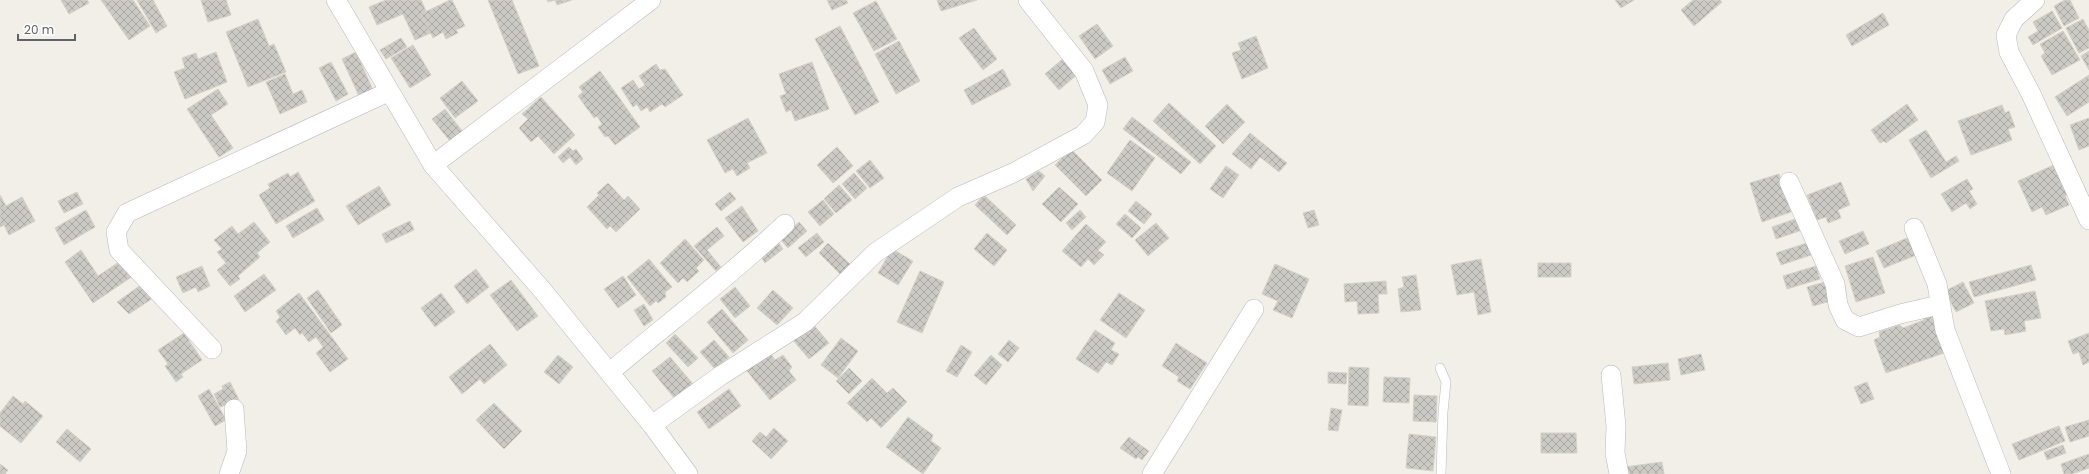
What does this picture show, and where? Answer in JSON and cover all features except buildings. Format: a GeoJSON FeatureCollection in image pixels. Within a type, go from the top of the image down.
{"type":"FeatureCollection","features":[{"type":"Feature","properties":{"kind":"street"},"geometry":{"type":"LineString","coordinates":[[336,0],[378,68],[388,92],[433,165],[543,291],[610,372],[688,474]]}},
{"type":"Feature","properties":{"kind":"street"},"geometry":{"type":"LineString","coordinates":[[433,165],[651,0]]}},
{"type":"Feature","properties":{"kind":"street"},"geometry":{"type":"LineString","coordinates":[[652,425],[720,376],[805,322],[876,253],[958,197],[1013,173],[1083,135],[1096,122],[1098,105],[1084,71],[1028,0]]}},
{"type":"Feature","properties":{"kind":"street"},"geometry":{"type":"LineString","coordinates":[[2035,0],[2014,19],[2006,35],[2009,52],[2031,94],[2089,220]]}},
{"type":"Feature","properties":{"kind":"street"},"geometry":{"type":"LineString","coordinates":[[212,349],[119,250],[116,232],[126,213],[388,92]]}},
{"type":"Feature","properties":{"kind":"street"},"geometry":{"type":"LineString","coordinates":[[1789,182],[1835,284],[1838,305],[1845,320],[1859,327],[1900,314],[1940,305]]}},
{"type":"Feature","properties":{"kind":"street"},"geometry":{"type":"LineString","coordinates":[[610,372],[674,318],[716,287],[785,224]]}},
{"type":"Feature","properties":{"kind":"street"},"geometry":{"type":"LineString","coordinates":[[1914,228],[1938,284],[1945,330],[2001,474]]}},
{"type":"Feature","properties":{"kind":"street"},"geometry":{"type":"LineString","coordinates":[[1152,474],[1254,309]]}},
{"type":"Feature","properties":{"kind":"street"},"geometry":{"type":"LineString","coordinates":[[1610,375],[1616,426],[1615,453],[1619,474]]}},
{"type":"Feature","properties":{"kind":"street"},"geometry":{"type":"LineString","coordinates":[[229,474],[237,451],[234,408]]}},
{"type":"Feature","properties":{"kind":"lane"},"geometry":{"type":"LineString","coordinates":[[1440,368],[1446,382],[1442,412],[1441,474]]}}]}
